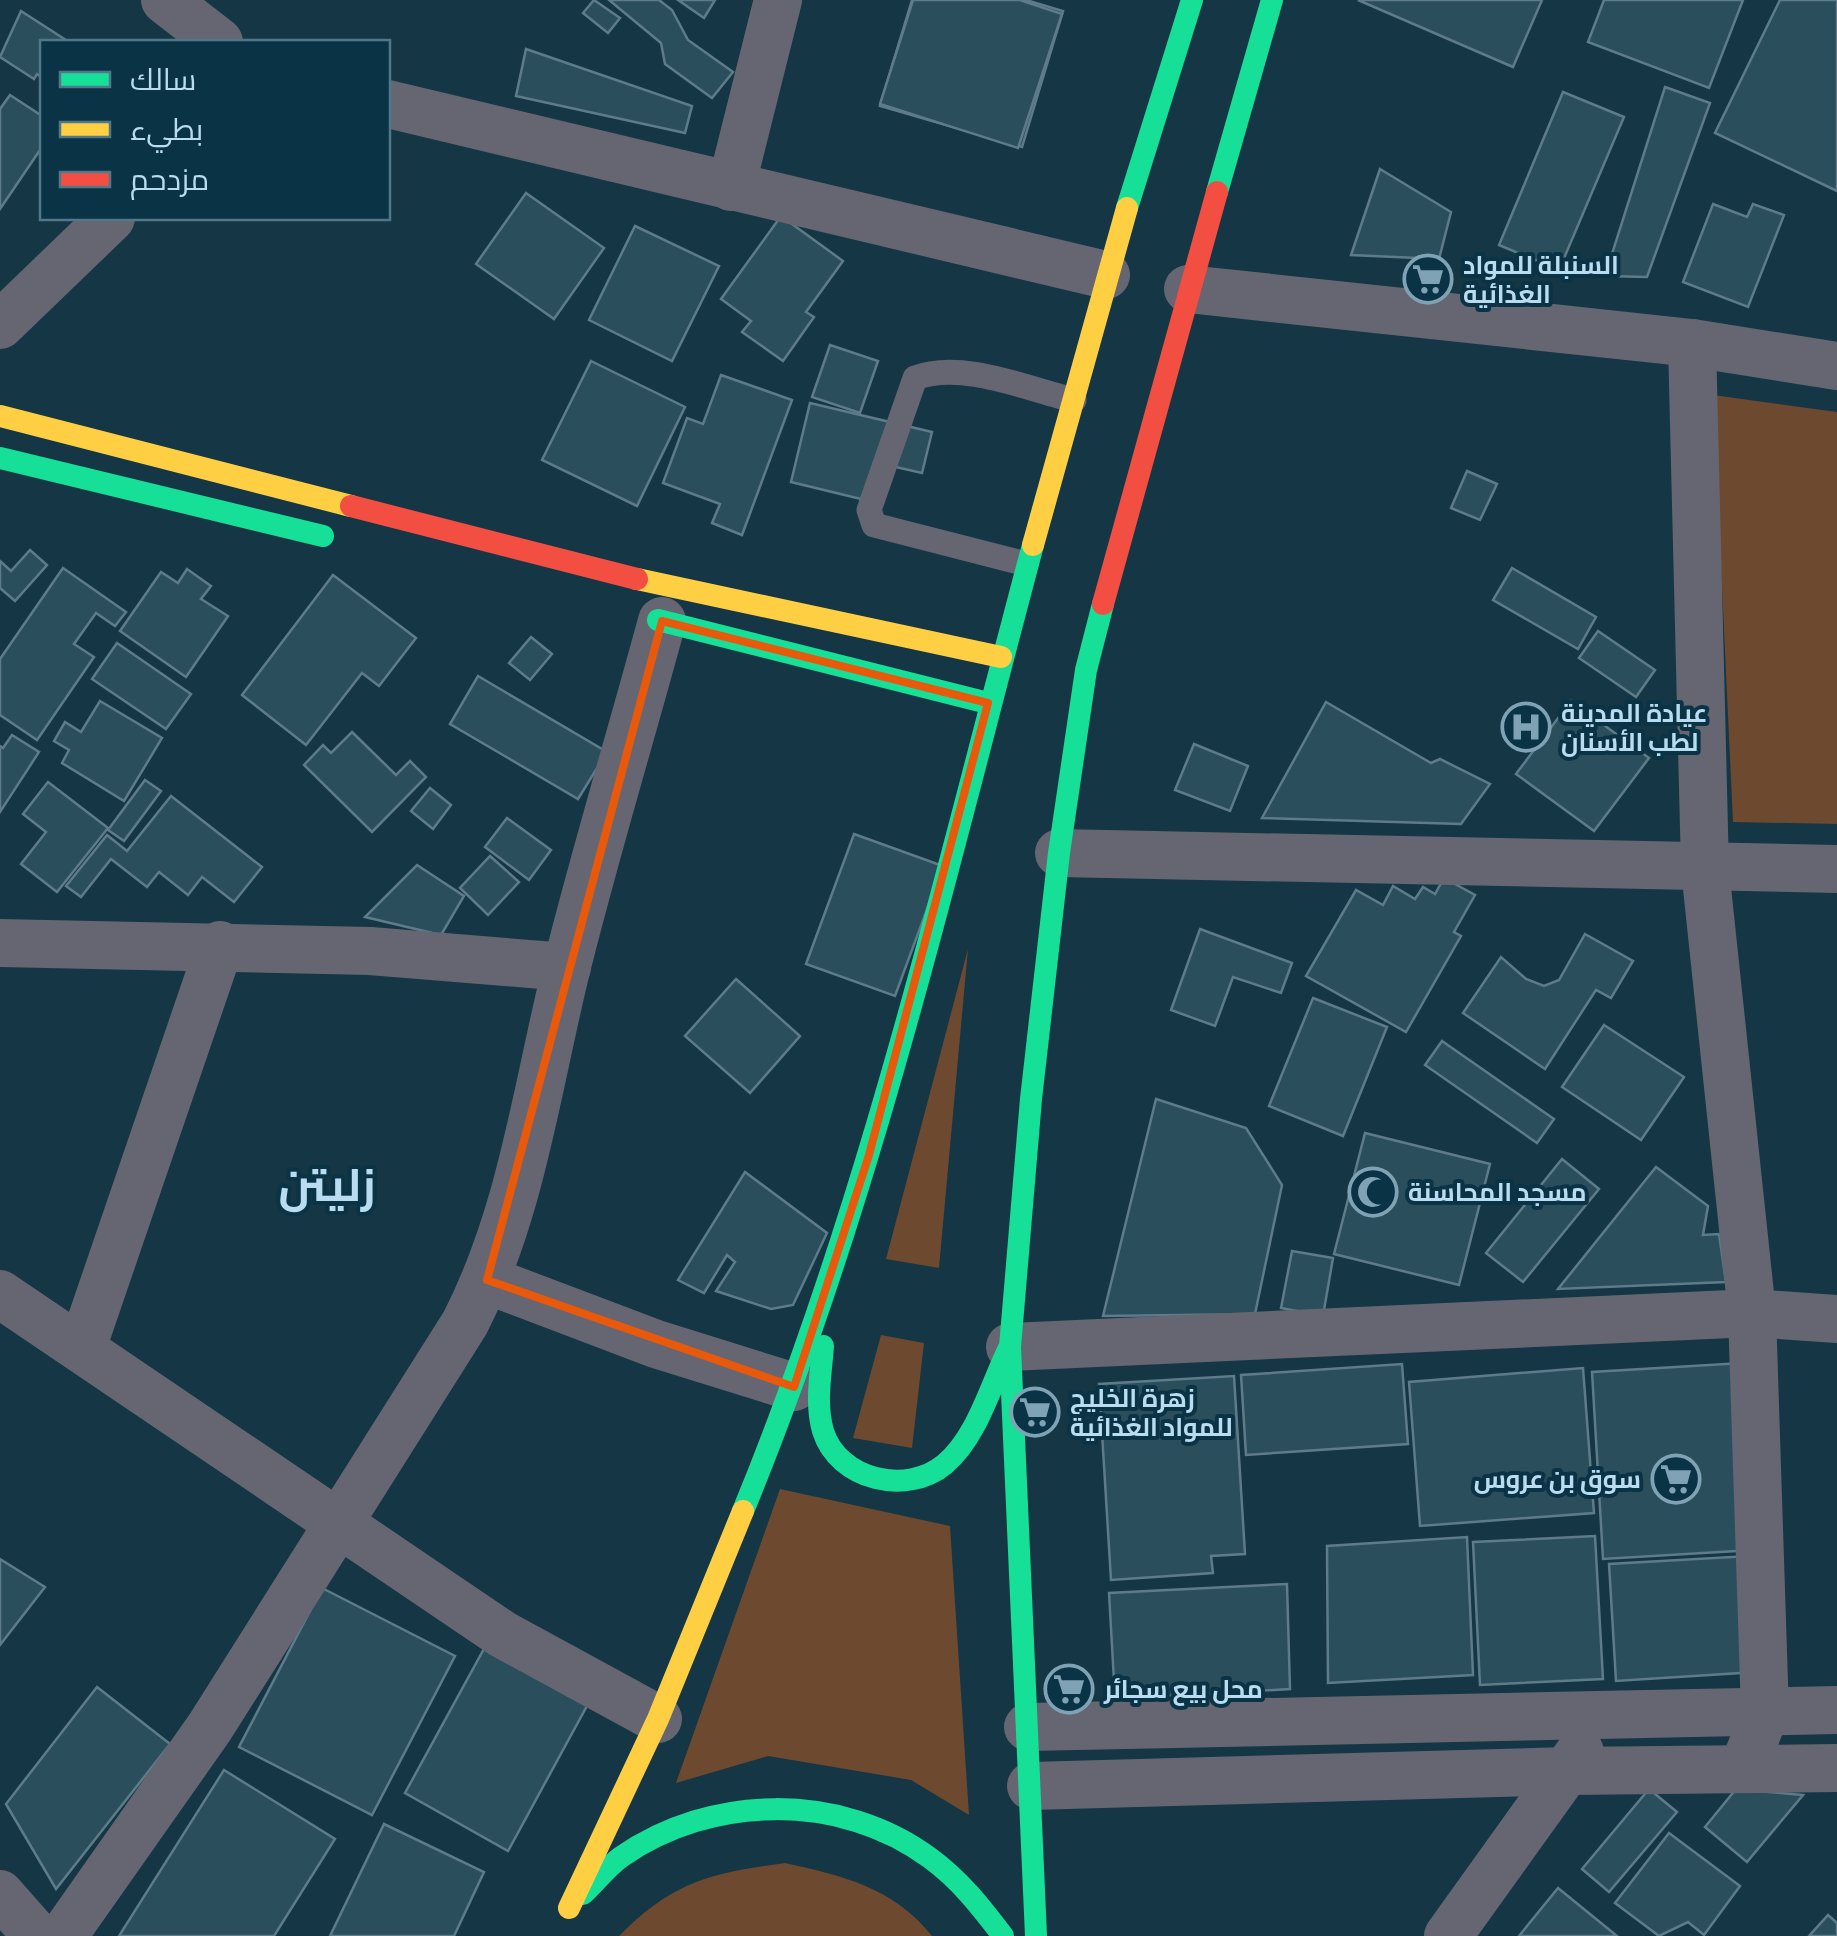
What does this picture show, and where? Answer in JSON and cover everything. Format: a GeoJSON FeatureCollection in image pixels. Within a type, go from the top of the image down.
{"type":"FeatureCollection","features":[{"type":"Feature","properties":{"kind":"main road"},"geometry":{"type":"LineString","coordinates":[[1004,1936],[988,1910],[943,1864],[888,1830],[826,1811],[762,1807],[688,1822],[622,1856],[564,1915],[658,1719],[794,1387],[870,1155],[1106,274],[1192,0]]}},
{"type":"Feature","properties":{"kind":"main road"},"geometry":{"type":"LineString","coordinates":[[1036,1936],[1010,1346],[1030,1099],[1059,853],[1086,670],[1188,289],[1272,0]]}},
{"type":"Feature","properties":{"kind":"main road"},"geometry":{"type":"LineString","coordinates":[[0,416],[672,588],[1001,657]]}},
{"type":"Feature","properties":{"kind":"main road"},"geometry":{"type":"LineString","coordinates":[[0,458],[348,542]]}},
{"type":"Feature","properties":{"kind":"main road"},"geometry":{"type":"LineString","coordinates":[[652,619],[988,703]]}},
{"type":"Feature","properties":{"kind":"main road"},"geometry":{"type":"LineString","coordinates":[[827,1284],[820,1418],[836,1452],[864,1475],[889,1482],[914,1480],[937,1470],[956,1453],[1010,1346]]}},
{"type":"Feature","properties":{"kind":"street"},"geometry":{"type":"LineString","coordinates":[[166,0],[216,40]]}},
{"type":"Feature","properties":{"kind":"street"},"geometry":{"type":"LineString","coordinates":[[731,187],[778,0]]}},
{"type":"Feature","properties":{"kind":"street"},"geometry":{"type":"LineString","coordinates":[[390,104],[1106,274]]}},
{"type":"Feature","properties":{"kind":"street"},"geometry":{"type":"LineString","coordinates":[[0,325],[109,220]]}},
{"type":"Feature","properties":{"kind":"street"},"geometry":{"type":"LineString","coordinates":[[1188,289],[1692,343],[1837,366]]}},
{"type":"Feature","properties":{"kind":"street"},"geometry":{"type":"LineString","coordinates":[[1692,343],[1705,869],[1752,1313],[1765,1713],[1743,1768]]}},
{"type":"Feature","properties":{"kind":"street"},"geometry":{"type":"LineString","coordinates":[[63,1936],[210,1726],[465,1323],[487,1280],[530,1140],[567,967],[652,619]]}},
{"type":"Feature","properties":{"kind":"street"},"geometry":{"type":"LineString","coordinates":[[1059,853],[1837,869]]}},
{"type":"Feature","properties":{"kind":"street"},"geometry":{"type":"LineString","coordinates":[[0,943],[220,946],[567,967]]}},
{"type":"Feature","properties":{"kind":"street"},"geometry":{"type":"LineString","coordinates":[[82,1348],[220,946]]}},
{"type":"Feature","properties":{"kind":"street"},"geometry":{"type":"LineString","coordinates":[[487,1280],[656,1344],[794,1387]]}},
{"type":"Feature","properties":{"kind":"street"},"geometry":{"type":"LineString","coordinates":[[0,1294],[502,1634],[658,1719]]}},
{"type":"Feature","properties":{"kind":"street"},"geometry":{"type":"LineString","coordinates":[[1010,1346],[1752,1313],[1837,1320]]}},
{"type":"Feature","properties":{"kind":"street"},"geometry":{"type":"LineString","coordinates":[[1028,1727],[1837,1710]]}},
{"type":"Feature","properties":{"kind":"street"},"geometry":{"type":"LineString","coordinates":[[1448,1936],[1604,1715]]}},
{"type":"Feature","properties":{"kind":"street"},"geometry":{"type":"LineString","coordinates":[[1030,1786],[1568,1770],[1837,1768]]}},
{"type":"Feature","properties":{"kind":"street"},"geometry":{"type":"LineString","coordinates":[[0,1894],[36,1936]]}},
{"type":"Feature","properties":{"kind":"lane"},"geometry":{"type":"LineString","coordinates":[[1026,564],[874,525],[869,510],[915,378],[933,372],[958,372],[1074,400]]}},
{"type":"Feature","properties":{"kind":"highlighted area"},"geometry":{"type":"Polygon","coordinates":[[[662,621],[988,703],[869,1155],[794,1387],[487,1280],[662,621]]]}},
{"type":"Feature","properties":{"kind":"shaded area"},"geometry":{"type":"Polygon","coordinates":[[[1713,395],[1837,412],[1837,824],[1733,822],[1713,395]]]}},
{"type":"Feature","properties":{"kind":"shaded area"},"geometry":{"type":"Polygon","coordinates":[[[968,949],[939,1268],[886,1259],[968,949]]]}},
{"type":"Feature","properties":{"kind":"shaded area"},"geometry":{"type":"Polygon","coordinates":[[[881,1335],[924,1343],[912,1448],[853,1438],[881,1335]]]}},
{"type":"Feature","properties":{"kind":"shaded area"},"geometry":{"type":"Polygon","coordinates":[[[780,1489],[950,1526],[969,1815],[911,1780],[768,1756],[676,1783],[780,1489]]]}},
{"type":"Feature","properties":{"kind":"shaded area"},"geometry":{"type":"Polygon","coordinates":[[[785,1863],[866,1886],[901,1906],[932,1936],[619,1936],[676,1891],[715,1876],[785,1863]]]}},
{"type":"Feature","properties":{"kind":"building"},"geometry":{"type":"Polygon","coordinates":[[[594,0],[620,18],[608,33],[583,13],[594,0]]]}},
{"type":"Feature","properties":{"kind":"building"},"geometry":{"type":"Polygon","coordinates":[[[609,0],[659,0],[672,10],[688,40],[733,72],[712,98],[665,64],[661,43],[609,0]]]}},
{"type":"Feature","properties":{"kind":"building"},"geometry":{"type":"Polygon","coordinates":[[[678,0],[715,0],[704,18],[678,0]]]}},
{"type":"Feature","properties":{"kind":"building"},"geometry":{"type":"Polygon","coordinates":[[[912,0],[1026,0],[1063,11],[1022,147],[880,106],[912,0]]]}},
{"type":"Feature","properties":{"kind":"building"},"geometry":{"type":"Polygon","coordinates":[[[913,0],[1020,0],[1062,14],[1018,148],[880,104],[913,0]]]}},
{"type":"Feature","properties":{"kind":"building"},"geometry":{"type":"Polygon","coordinates":[[[1358,0],[1542,0],[1513,67],[1358,0]]]}},
{"type":"Feature","properties":{"kind":"building"},"geometry":{"type":"Polygon","coordinates":[[[1604,0],[1743,0],[1709,88],[1588,42],[1604,0]]]}},
{"type":"Feature","properties":{"kind":"building"},"geometry":{"type":"Polygon","coordinates":[[[1780,0],[1837,0],[1837,191],[1715,133],[1780,0]]]}},
{"type":"Feature","properties":{"kind":"building"},"geometry":{"type":"Polygon","coordinates":[[[21,11],[66,40],[40,40],[40,76],[37,74],[34,79],[0,57],[21,11]]]}},
{"type":"Feature","properties":{"kind":"building"},"geometry":{"type":"Polygon","coordinates":[[[526,49],[692,106],[685,133],[516,96],[526,49]]]}},
{"type":"Feature","properties":{"kind":"building"},"geometry":{"type":"Polygon","coordinates":[[[1665,87],[1710,103],[1647,277],[1605,276],[1665,87]]]}},
{"type":"Feature","properties":{"kind":"building"},"geometry":{"type":"Polygon","coordinates":[[[1563,92],[1624,117],[1559,270],[1499,245],[1563,92]]]}},
{"type":"Feature","properties":{"kind":"building"},"geometry":{"type":"Polygon","coordinates":[[[10,95],[40,115],[40,150],[0,209],[0,109],[10,95]]]}},
{"type":"Feature","properties":{"kind":"building"},"geometry":{"type":"Polygon","coordinates":[[[1380,169],[1451,212],[1439,259],[1351,255],[1380,169]]]}},
{"type":"Feature","properties":{"kind":"building"},"geometry":{"type":"Polygon","coordinates":[[[526,193],[604,248],[554,319],[476,264],[526,193]]]}},
{"type":"Feature","properties":{"kind":"building"},"geometry":{"type":"Polygon","coordinates":[[[1713,204],[1747,217],[1753,204],[1784,215],[1748,307],[1683,282],[1713,204]]]}},
{"type":"Feature","properties":{"kind":"building"},"geometry":{"type":"Polygon","coordinates":[[[781,216],[843,261],[806,312],[814,317],[783,361],[742,332],[751,321],[721,299],[781,216]]]}},
{"type":"Feature","properties":{"kind":"building"},"geometry":{"type":"Polygon","coordinates":[[[635,226],[719,266],[672,361],[589,320],[635,226]]]}},
{"type":"Feature","properties":{"kind":"building"},"geometry":{"type":"Polygon","coordinates":[[[830,345],[878,361],[860,413],[812,397],[830,345]]]}},
{"type":"Feature","properties":{"kind":"building"},"geometry":{"type":"Polygon","coordinates":[[[591,361],[685,407],[637,506],[542,460],[591,361]]]}},
{"type":"Feature","properties":{"kind":"building"},"geometry":{"type":"Polygon","coordinates":[[[721,375],[792,400],[742,535],[712,523],[720,504],[663,483],[687,418],[703,424],[721,375]]]}},
{"type":"Feature","properties":{"kind":"building"},"geometry":{"type":"Polygon","coordinates":[[[810,403],[932,432],[922,473],[874,462],[865,500],[791,482],[810,403]]]}},
{"type":"Feature","properties":{"kind":"building"},"geometry":{"type":"Polygon","coordinates":[[[1467,471],[1497,484],[1480,520],[1451,508],[1467,471]]]}},
{"type":"Feature","properties":{"kind":"building"},"geometry":{"type":"Polygon","coordinates":[[[30,550],[47,565],[15,601],[0,588],[0,561],[11,571],[30,550]]]}},
{"type":"Feature","properties":{"kind":"building"},"geometry":{"type":"Polygon","coordinates":[[[63,568],[126,612],[115,626],[96,613],[74,644],[94,657],[37,740],[0,715],[0,659],[63,568]]]}},
{"type":"Feature","properties":{"kind":"building"},"geometry":{"type":"Polygon","coordinates":[[[1512,568],[1596,617],[1578,649],[1493,600],[1512,568]]]}},
{"type":"Feature","properties":{"kind":"building"},"geometry":{"type":"Polygon","coordinates":[[[187,569],[211,586],[201,599],[228,616],[186,677],[120,631],[161,572],[178,583],[187,569]]]}},
{"type":"Feature","properties":{"kind":"building"},"geometry":{"type":"Polygon","coordinates":[[[333,575],[416,638],[379,686],[362,673],[306,745],[242,695],[333,575]]]}},
{"type":"Feature","properties":{"kind":"building"},"geometry":{"type":"Polygon","coordinates":[[[1598,631],[1655,670],[1636,697],[1579,658],[1598,631]]]}},
{"type":"Feature","properties":{"kind":"building"},"geometry":{"type":"Polygon","coordinates":[[[531,637],[552,654],[530,680],[509,663],[531,637]]]}},
{"type":"Feature","properties":{"kind":"building"},"geometry":{"type":"Polygon","coordinates":[[[117,643],[191,694],[166,729],[92,679],[117,643]]]}},
{"type":"Feature","properties":{"kind":"building"},"geometry":{"type":"Polygon","coordinates":[[[478,676],[607,752],[578,799],[450,724],[478,676]]]}},
{"type":"Feature","properties":{"kind":"building"},"geometry":{"type":"Polygon","coordinates":[[[100,701],[162,738],[124,801],[62,763],[69,750],[54,741],[65,722],[81,732],[100,701]]]}},
{"type":"Feature","properties":{"kind":"building"},"geometry":{"type":"Polygon","coordinates":[[[1571,701],[1649,758],[1594,831],[1516,774],[1571,701]]]}},
{"type":"Feature","properties":{"kind":"building"},"geometry":{"type":"Polygon","coordinates":[[[1326,702],[1431,763],[1440,759],[1490,784],[1461,824],[1262,818],[1326,702]]]}},
{"type":"Feature","properties":{"kind":"building"},"geometry":{"type":"Polygon","coordinates":[[[352,732],[396,775],[410,761],[426,777],[372,832],[304,765],[323,745],[331,753],[352,732]]]}},
{"type":"Feature","properties":{"kind":"building"},"geometry":{"type":"Polygon","coordinates":[[[12,735],[39,752],[0,812],[0,746],[3,748],[12,735]]]}},
{"type":"Feature","properties":{"kind":"building"},"geometry":{"type":"Polygon","coordinates":[[[1194,744],[1248,766],[1230,811],[1175,790],[1194,744]]]}},
{"type":"Feature","properties":{"kind":"building"},"geometry":{"type":"Polygon","coordinates":[[[145,780],[161,791],[124,841],[108,830],[145,780]]]}},
{"type":"Feature","properties":{"kind":"building"},"geometry":{"type":"Polygon","coordinates":[[[48,782],[108,828],[57,892],[21,864],[46,832],[23,814],[48,782]]]}},
{"type":"Feature","properties":{"kind":"building"},"geometry":{"type":"Polygon","coordinates":[[[430,788],[451,805],[433,829],[411,811],[430,788]]]}},
{"type":"Feature","properties":{"kind":"building"},"geometry":{"type":"Polygon","coordinates":[[[171,796],[262,867],[234,902],[202,877],[188,895],[159,872],[147,887],[111,859],[81,897],[66,886],[107,835],[127,851],[171,796]]]}},
{"type":"Feature","properties":{"kind":"building"},"geometry":{"type":"Polygon","coordinates":[[[507,818],[551,850],[529,880],[485,847],[507,818]]]}},
{"type":"Feature","properties":{"kind":"building"},"geometry":{"type":"Polygon","coordinates":[[[854,834],[943,866],[895,996],[806,964],[854,834]]]}},
{"type":"Feature","properties":{"kind":"building"},"geometry":{"type":"Polygon","coordinates":[[[490,856],[519,882],[488,915],[460,888],[490,856]]]}},
{"type":"Feature","properties":{"kind":"building"},"geometry":{"type":"Polygon","coordinates":[[[417,865],[464,896],[441,935],[365,917],[417,865]]]}},
{"type":"Feature","properties":{"kind":"building"},"geometry":{"type":"Polygon","coordinates":[[[1444,878],[1475,895],[1454,932],[1461,936],[1406,1032],[1306,976],[1356,890],[1383,905],[1393,886],[1415,899],[1423,887],[1435,894],[1444,878]]]}},
{"type":"Feature","properties":{"kind":"building"},"geometry":{"type":"Polygon","coordinates":[[[1200,929],[1292,963],[1281,993],[1233,977],[1215,1026],[1171,1010],[1200,929]]]}},
{"type":"Feature","properties":{"kind":"building"},"geometry":{"type":"Polygon","coordinates":[[[1585,934],[1633,961],[1611,998],[1596,990],[1545,1069],[1463,1013],[1501,957],[1526,979],[1544,986],[1559,980],[1585,934]]]}},
{"type":"Feature","properties":{"kind":"building"},"geometry":{"type":"Polygon","coordinates":[[[736,979],[800,1036],[750,1093],[685,1036],[736,979]]]}},
{"type":"Feature","properties":{"kind":"building"},"geometry":{"type":"Polygon","coordinates":[[[1313,998],[1387,1027],[1343,1136],[1269,1106],[1313,998]]]}},
{"type":"Feature","properties":{"kind":"building"},"geometry":{"type":"Polygon","coordinates":[[[1604,1025],[1684,1077],[1641,1140],[1562,1087],[1604,1025]]]}},
{"type":"Feature","properties":{"kind":"building"},"geometry":{"type":"Polygon","coordinates":[[[1442,1041],[1554,1119],[1537,1143],[1425,1065],[1442,1041]]]}},
{"type":"Feature","properties":{"kind":"building"},"geometry":{"type":"Polygon","coordinates":[[[1156,1099],[1246,1128],[1282,1185],[1255,1314],[1103,1316],[1156,1099]]]}},
{"type":"Feature","properties":{"kind":"building"},"geometry":{"type":"Polygon","coordinates":[[[1365,1133],[1490,1164],[1459,1285],[1334,1254],[1365,1133]]]}},
{"type":"Feature","properties":{"kind":"building"},"geometry":{"type":"Polygon","coordinates":[[[1562,1159],[1599,1189],[1523,1282],[1486,1253],[1562,1159]]]}},
{"type":"Feature","properties":{"kind":"building"},"geometry":{"type":"Polygon","coordinates":[[[1656,1167],[1708,1206],[1703,1235],[1719,1234],[1726,1282],[1558,1289],[1656,1167]]]}},
{"type":"Feature","properties":{"kind":"building"},"geometry":{"type":"Polygon","coordinates":[[[745,1172],[827,1233],[793,1305],[771,1309],[716,1291],[735,1262],[727,1255],[704,1293],[678,1280],[745,1172]]]}},
{"type":"Feature","properties":{"kind":"building"},"geometry":{"type":"Polygon","coordinates":[[[1292,1251],[1333,1258],[1323,1316],[1281,1308],[1292,1251]]]}},
{"type":"Feature","properties":{"kind":"building"},"geometry":{"type":"Polygon","coordinates":[[[1742,1363],[1753,1550],[1603,1559],[1592,1372],[1742,1363]]]}},
{"type":"Feature","properties":{"kind":"building"},"geometry":{"type":"Polygon","coordinates":[[[1402,1364],[1408,1444],[1246,1455],[1241,1375],[1402,1364]]]}},
{"type":"Feature","properties":{"kind":"building"},"geometry":{"type":"Polygon","coordinates":[[[1583,1368],[1594,1513],[1420,1526],[1409,1382],[1583,1368]]]}},
{"type":"Feature","properties":{"kind":"building"},"geometry":{"type":"Polygon","coordinates":[[[1234,1376],[1245,1554],[1211,1556],[1213,1573],[1111,1580],[1099,1384],[1234,1376]]]}},
{"type":"Feature","properties":{"kind":"building"},"geometry":{"type":"Polygon","coordinates":[[[1595,1536],[1603,1679],[1480,1685],[1473,1542],[1595,1536]]]}},
{"type":"Feature","properties":{"kind":"building"},"geometry":{"type":"Polygon","coordinates":[[[1467,1537],[1473,1675],[1328,1683],[1327,1546],[1467,1537]]]}},
{"type":"Feature","properties":{"kind":"building"},"geometry":{"type":"Polygon","coordinates":[[[1749,1556],[1756,1672],[1616,1681],[1609,1564],[1749,1556]]]}},
{"type":"Feature","properties":{"kind":"building"},"geometry":{"type":"Polygon","coordinates":[[[0,1559],[45,1587],[0,1645],[0,1559]]]}},
{"type":"Feature","properties":{"kind":"building"},"geometry":{"type":"Polygon","coordinates":[[[1287,1584],[1290,1689],[1115,1699],[1109,1593],[1287,1584]]]}},
{"type":"Feature","properties":{"kind":"building"},"geometry":{"type":"Polygon","coordinates":[[[322,1588],[455,1656],[372,1815],[239,1747],[322,1588]]]}},
{"type":"Feature","properties":{"kind":"building"},"geometry":{"type":"Polygon","coordinates":[[[485,1647],[588,1704],[508,1851],[405,1793],[485,1647]]]}},
{"type":"Feature","properties":{"kind":"building"},"geometry":{"type":"Polygon","coordinates":[[[97,1687],[170,1744],[56,1889],[6,1804],[97,1687]]]}},
{"type":"Feature","properties":{"kind":"building"},"geometry":{"type":"Polygon","coordinates":[[[224,1770],[335,1839],[274,1936],[119,1936],[224,1770]]]}},
{"type":"Feature","properties":{"kind":"building"},"geometry":{"type":"Polygon","coordinates":[[[1649,1789],[1677,1812],[1609,1892],[1582,1869],[1649,1789]]]}},
{"type":"Feature","properties":{"kind":"building"},"geometry":{"type":"Polygon","coordinates":[[[1736,1789],[1803,1795],[1747,1862],[1705,1827],[1736,1789]]]}},
{"type":"Feature","properties":{"kind":"building"},"geometry":{"type":"Polygon","coordinates":[[[384,1824],[484,1872],[454,1936],[330,1936],[384,1824]]]}},
{"type":"Feature","properties":{"kind":"building"},"geometry":{"type":"Polygon","coordinates":[[[1669,1833],[1740,1886],[1704,1935],[1688,1922],[1659,1936],[1615,1903],[1669,1833]]]}},
{"type":"Feature","properties":{"kind":"building"},"geometry":{"type":"Polygon","coordinates":[[[1558,1888],[1617,1936],[1519,1936],[1558,1888]]]}},
{"type":"Feature","properties":{"kind":"building"},"geometry":{"type":"Polygon","coordinates":[[[1828,1915],[1837,1923],[1837,1936],[1809,1936],[1828,1915]]]}},
{"type":"Feature","properties":{"kind":"traffic: fast"},"geometry":{"type":"LineString","coordinates":[[1127,208],[1192,0]]}},
{"type":"Feature","properties":{"kind":"traffic: fast"},"geometry":{"type":"LineString","coordinates":[[1217,192],[1272,0]]}},
{"type":"Feature","properties":{"kind":"traffic: fast"},"geometry":{"type":"LineString","coordinates":[[0,458],[323,536]]}},
{"type":"Feature","properties":{"kind":"traffic: fast"},"geometry":{"type":"LineString","coordinates":[[743,1511],[789,1394],[868,1154],[937,911],[1033,545]]}},
{"type":"Feature","properties":{"kind":"traffic: fast"},"geometry":{"type":"LineString","coordinates":[[1036,1936],[1010,1347],[1031,1099],[1059,853],[1086,670],[1103,604]]}},
{"type":"Feature","properties":{"kind":"traffic: fast"},"geometry":{"type":"LineString","coordinates":[[658,620],[988,703]]}},
{"type":"Feature","properties":{"kind":"traffic: fast"},"geometry":{"type":"LineString","coordinates":[[823,1346],[819,1410],[831,1448],[858,1471],[894,1481],[929,1474],[956,1453],[974,1426],[1008,1350]]}},
{"type":"Feature","properties":{"kind":"traffic: fast"},"geometry":{"type":"LineString","coordinates":[[583,1894],[621,1857],[656,1836],[695,1821],[735,1812],[817,1812],[857,1821],[895,1836],[930,1858],[978,1904],[1003,1936]]}},
{"type":"Feature","properties":{"kind":"traffic: slow"},"geometry":{"type":"LineString","coordinates":[[1033,545],[1127,208]]}},
{"type":"Feature","properties":{"kind":"traffic: slow"},"geometry":{"type":"LineString","coordinates":[[0,416],[351,506]]}},
{"type":"Feature","properties":{"kind":"traffic: slow"},"geometry":{"type":"LineString","coordinates":[[637,579],[1001,657]]}},
{"type":"Feature","properties":{"kind":"traffic: slow"},"geometry":{"type":"LineString","coordinates":[[569,1908],[658,1719],[743,1511]]}},
{"type":"Feature","properties":{"kind":"traffic: jam"},"geometry":{"type":"LineString","coordinates":[[1103,604],[1217,192]]}},
{"type":"Feature","properties":{"kind":"traffic: jam"},"geometry":{"type":"LineString","coordinates":[[351,506],[637,579]]}},
{"type":"Feature","properties":{"kind":"place","name":"السنبلة للمواد الغذائية"},"geometry":{"type":"Point","coordinates":[1428,279]}},
{"type":"Feature","properties":{"kind":"place","name":"عيادة المدينة لطب الأسنان"},"geometry":{"type":"Point","coordinates":[1526,727]}},
{"type":"Feature","properties":{"kind":"place","name":"مسجد المحاسنة"},"geometry":{"type":"Point","coordinates":[1373,1192]}},
{"type":"Feature","properties":{"kind":"place","name":"زهرة الخليج للمواد الغذائية"},"geometry":{"type":"Point","coordinates":[1035,1412]}},
{"type":"Feature","properties":{"kind":"place","name":"سوق بن عروس"},"geometry":{"type":"Point","coordinates":[1676,1479]}},
{"type":"Feature","properties":{"kind":"place","name":"محل بيع سجائر"},"geometry":{"type":"Point","coordinates":[1069,1689]}},
{"type":"Feature","properties":{"kind":"district","name":"زليتن"},"geometry":{"type":"Point","coordinates":[327,1185]}}]}
